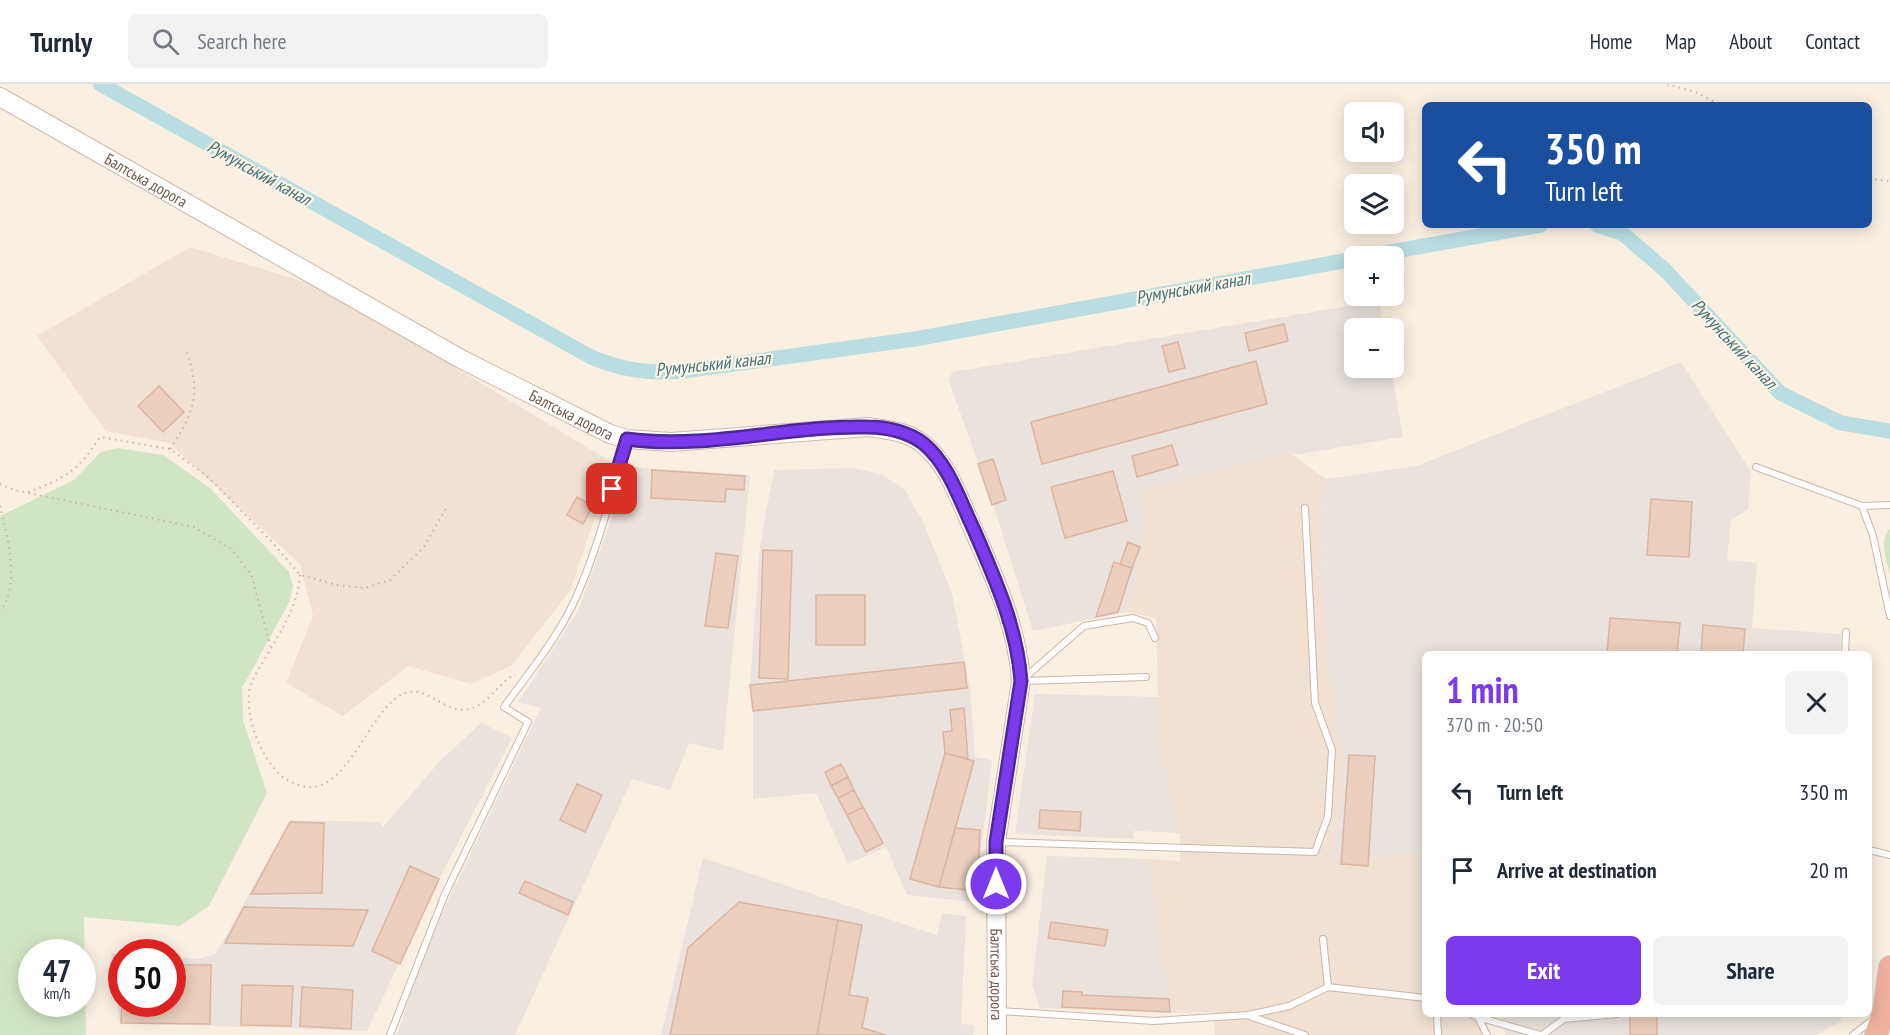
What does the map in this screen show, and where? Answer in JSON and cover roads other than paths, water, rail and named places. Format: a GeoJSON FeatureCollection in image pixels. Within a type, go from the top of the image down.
{"type":"FeatureCollection","features":[{"type":"Feature","properties":{"kind":"highway"},"geometry":{"type":"LineString","coordinates":[[1876,1035],[1887,1018],[1890,967]]}},
{"type":"Feature","properties":{"kind":"main road","name":"Балтська дорога"},"geometry":{"type":"LineString","coordinates":[[0,98],[461,359],[610,434],[627,439],[671,442],[868,427],[910,435],[938,458],[991,569],[1017,646],[1021,681],[996,842],[997,1035]]}},
{"type":"Feature","properties":{"kind":"lane"},"geometry":{"type":"LineString","coordinates":[[390,1035],[445,894],[528,722],[504,707],[573,604],[592,556],[627,439]]}},
{"type":"Feature","properties":{"kind":"lane"},"geometry":{"type":"LineString","coordinates":[[1756,467],[1862,507],[1890,505]]}},
{"type":"Feature","properties":{"kind":"lane"},"geometry":{"type":"LineString","coordinates":[[1862,507],[1873,536],[1890,616]]}},
{"type":"Feature","properties":{"kind":"lane"},"geometry":{"type":"LineString","coordinates":[[996,842],[1315,852],[1328,816],[1332,750],[1316,703],[1305,508]]}},
{"type":"Feature","properties":{"kind":"lane"},"geometry":{"type":"LineString","coordinates":[[1021,681],[1084,626],[1133,618],[1148,623],[1155,638]]}},
{"type":"Feature","properties":{"kind":"lane"},"geometry":{"type":"LineString","coordinates":[[1845,651],[1846,632]]}},
{"type":"Feature","properties":{"kind":"lane"},"geometry":{"type":"LineString","coordinates":[[1021,681],[1146,677]]}},
{"type":"Feature","properties":{"kind":"lane"},"geometry":{"type":"LineString","coordinates":[[1872,851],[1890,855]]}},
{"type":"Feature","properties":{"kind":"lane"},"geometry":{"type":"LineString","coordinates":[[1323,939],[1328,987]]}},
{"type":"Feature","properties":{"kind":"lane"},"geometry":{"type":"LineString","coordinates":[[997,1011],[1154,1021],[1248,1015],[1289,1006],[1328,987],[1422,999]]}},
{"type":"Feature","properties":{"kind":"lane"},"geometry":{"type":"LineString","coordinates":[[1248,1015],[1305,1035]]}},
{"type":"Feature","properties":{"kind":"lane"},"geometry":{"type":"LineString","coordinates":[[1437,1017],[1438,1035]]}},
{"type":"Feature","properties":{"kind":"lane"},"geometry":{"type":"LineString","coordinates":[[1478,1017],[1487,1035]]}},
{"type":"Feature","properties":{"kind":"lane"},"geometry":{"type":"LineString","coordinates":[[1478,1017],[1541,1035],[1564,1019],[1585,1017]]}},
{"type":"Feature","properties":{"kind":"lane"},"geometry":{"type":"LineString","coordinates":[[1852,1035],[1887,1018]]}},
{"type":"Feature","properties":{"kind":"waterway","name":"Румунський канал"},"geometry":{"type":"LineString","coordinates":[[100,84],[591,357],[636,370],[683,371],[915,339],[1344,261]]}},
{"type":"Feature","properties":{"kind":"waterway","name":"Румунський канал"},"geometry":{"type":"LineString","coordinates":[[1404,250],[1524,228]]}},
{"type":"Feature","properties":{"kind":"waterway","name":"Румунський канал"},"geometry":{"type":"LineString","coordinates":[[1606,228],[1622,233],[1665,270],[1780,393],[1841,423],[1890,431]]}}]}
